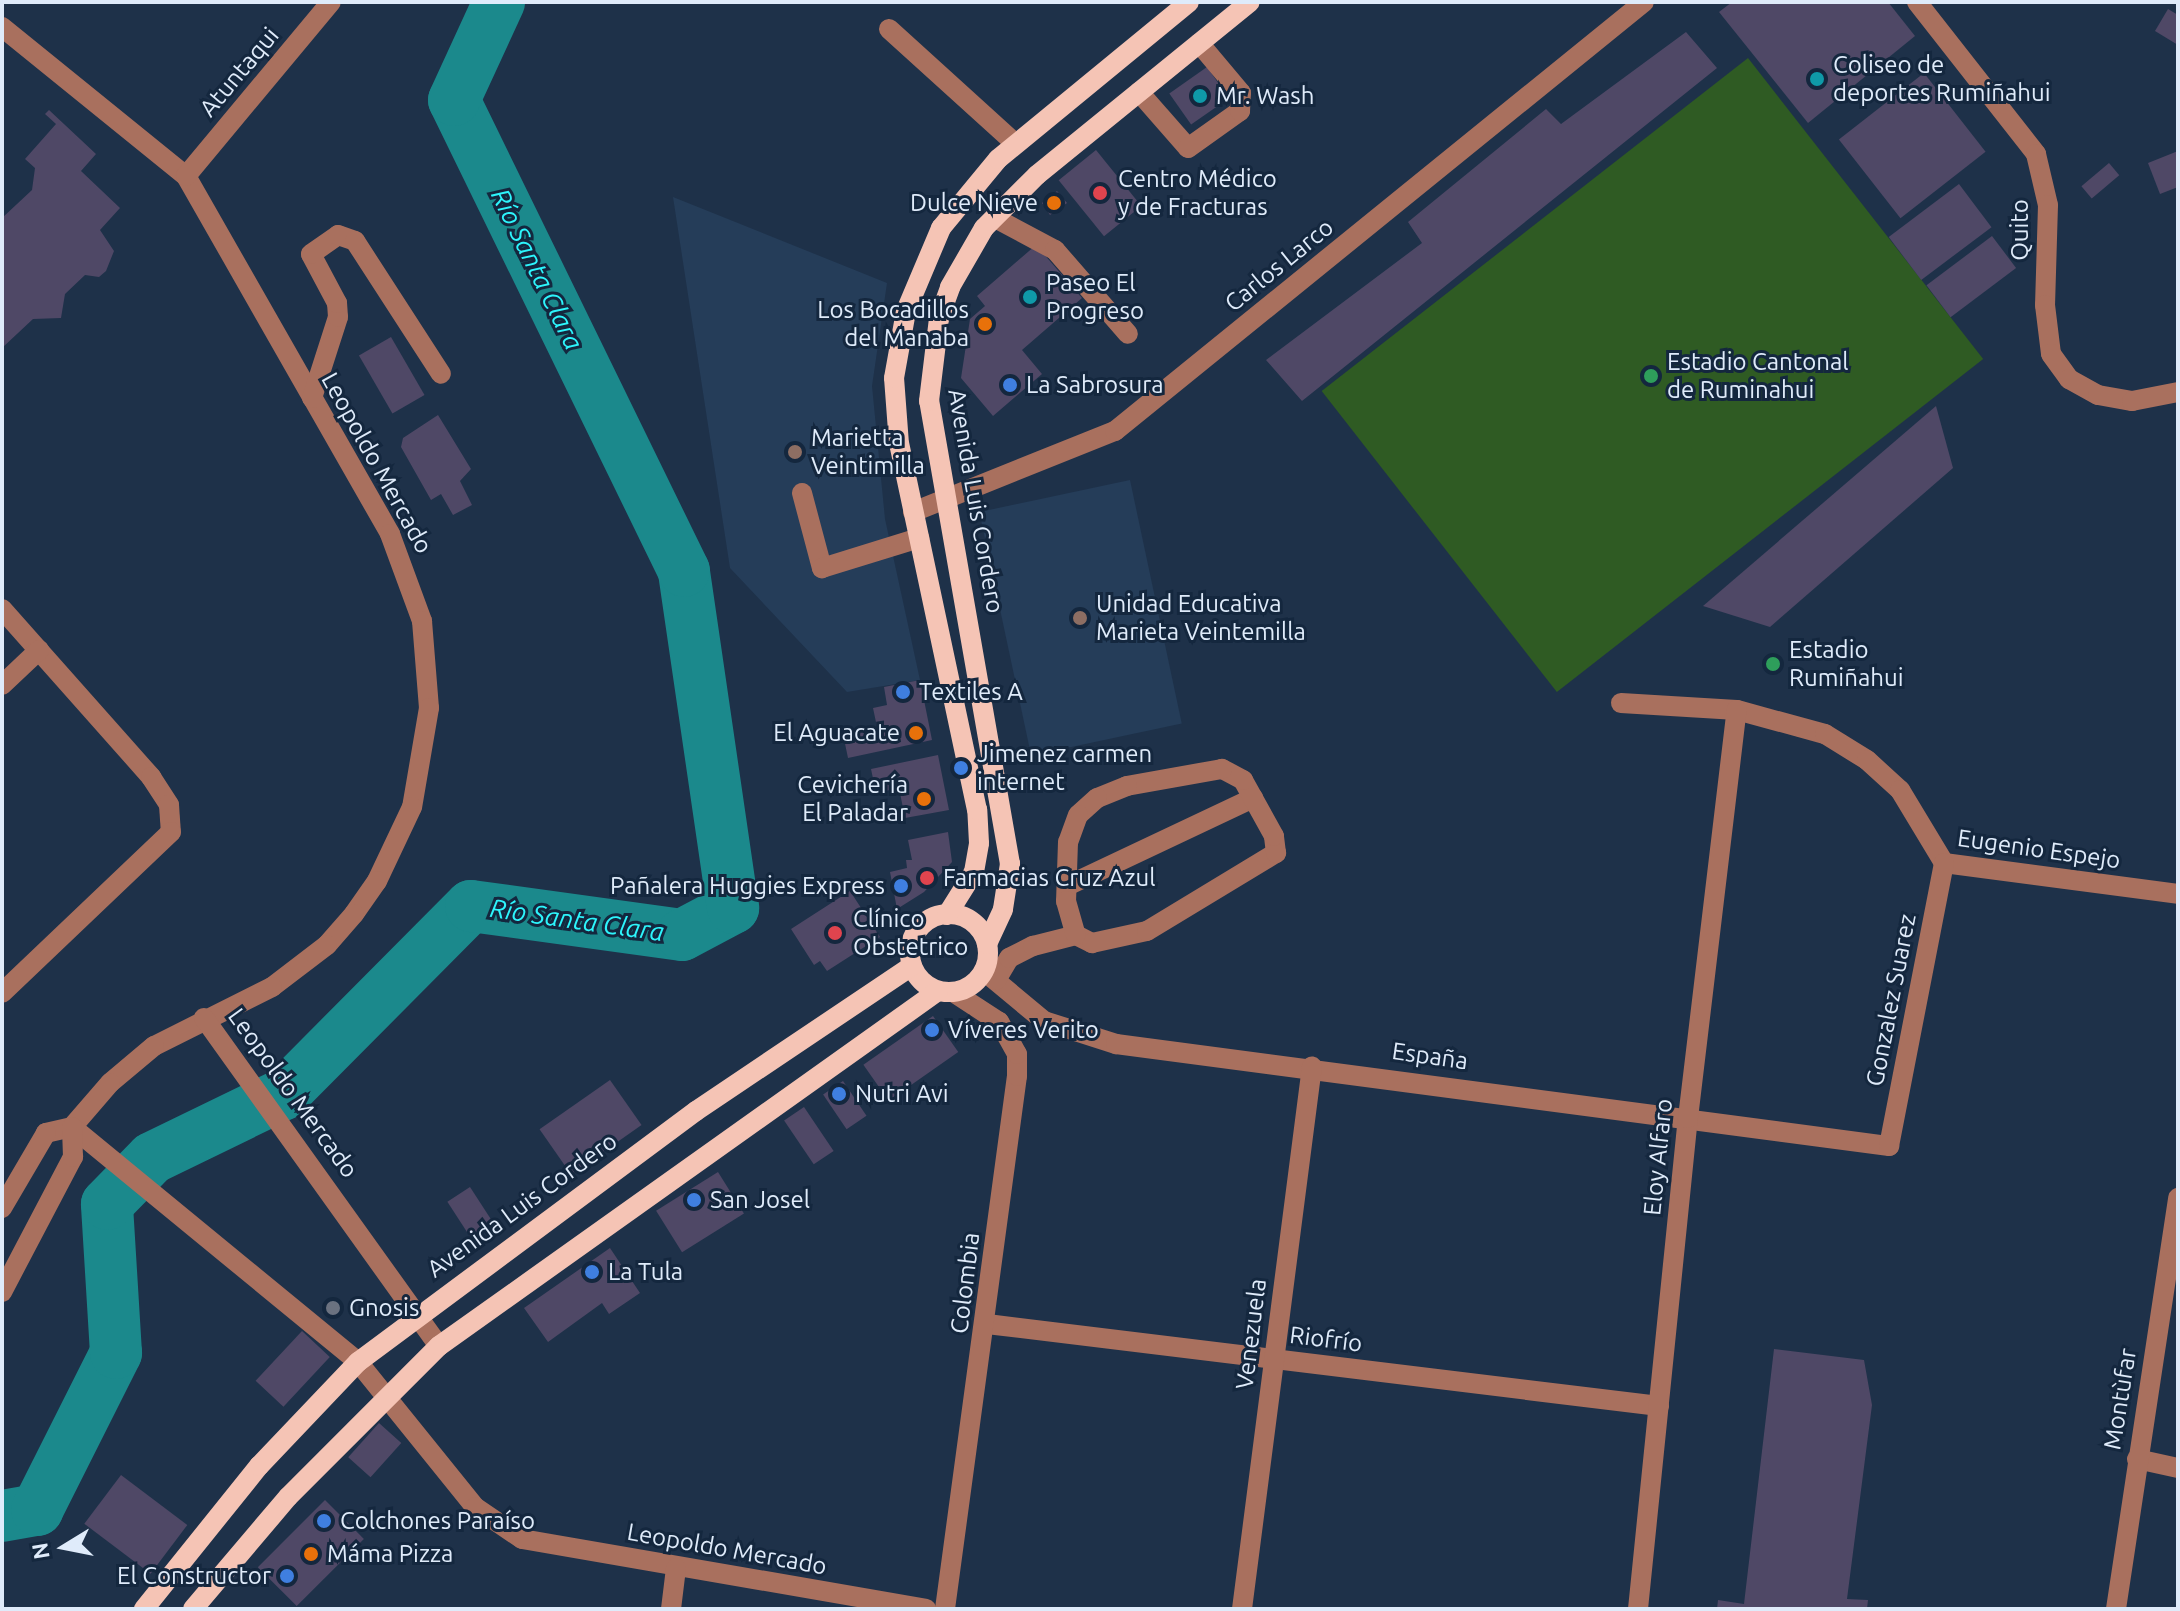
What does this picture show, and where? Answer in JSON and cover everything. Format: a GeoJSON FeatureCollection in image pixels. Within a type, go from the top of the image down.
{"type":"FeatureCollection","features":[{"type":"Feature","properties":{"kind":"main road"},"geometry":{"type":"LineString","coordinates":[[946,992],[912,966],[917,931],[947,915],[979,858],[977,810],[899,444],[894,378],[906,311],[941,228],[1016,144],[1189,2]]}},
{"type":"Feature","properties":{"kind":"main road","name":"Avenida Luis Cordero"},"geometry":{"type":"LineString","coordinates":[[987,944],[1003,909],[1010,864],[949,500],[929,401],[931,352],[950,287],[995,218],[1037,175],[1250,2]]}},
{"type":"Feature","properties":{"kind":"main road"},"geometry":{"type":"LineString","coordinates":[[193,1609],[288,1497],[387,1393],[439,1346],[946,992],[971,985],[990,975],[987,944],[968,919],[947,915]]}},
{"type":"Feature","properties":{"kind":"main road","name":"Avenida Luis Cordero"},"geometry":{"type":"LineString","coordinates":[[144,1609],[259,1466],[358,1362],[419,1313],[696,1111],[912,966]]}},
{"type":"Feature","properties":{"kind":"street","name":"Atuntaqui"},"geometry":{"type":"LineString","coordinates":[[186,176],[331,2]]}},
{"type":"Feature","properties":{"kind":"street","name":"Carlos Larco"},"geometry":{"type":"LineString","coordinates":[[913,512],[1115,431],[1644,2]]}},
{"type":"Feature","properties":{"kind":"street","name":"Quito"},"geometry":{"type":"LineString","coordinates":[[1917,2],[2036,154],[2048,205],[2045,305],[2051,354],[2069,379],[2098,395],[2132,401],[2178,392]]}},
{"type":"Feature","properties":{"kind":"street","name":"Leopoldo Mercado"},"geometry":{"type":"LineString","coordinates":[[2,27],[186,176],[409,577],[426,649],[429,708],[412,807],[377,881],[327,945],[272,987],[204,1018],[419,1313],[439,1346]]}},
{"type":"Feature","properties":{"kind":"street"},"geometry":{"type":"LineString","coordinates":[[889,29],[1016,144]]}},
{"type":"Feature","properties":{"kind":"street"},"geometry":{"type":"LineString","coordinates":[[1139,92],[1188,148],[1229,120],[1240,111],[1241,93],[1199,43]]}},
{"type":"Feature","properties":{"kind":"street"},"geometry":{"type":"LineString","coordinates":[[995,218],[1055,250],[1128,334]]}},
{"type":"Feature","properties":{"kind":"street"},"geometry":{"type":"LineString","coordinates":[[312,398],[338,317],[337,303],[311,254],[338,235],[355,241],[441,374]]}},
{"type":"Feature","properties":{"kind":"street"},"geometry":{"type":"LineString","coordinates":[[802,493],[822,568],[919,538]]}},
{"type":"Feature","properties":{"kind":"street"},"geometry":{"type":"LineString","coordinates":[[2,609],[151,777],[169,805],[171,832],[2,993]]}},
{"type":"Feature","properties":{"kind":"street"},"geometry":{"type":"LineString","coordinates":[[2,685],[39,650]]}},
{"type":"Feature","properties":{"kind":"street","name":"Eugenio Espejo"},"geometry":{"type":"LineString","coordinates":[[1621,703],[1737,710],[1825,734],[1867,760],[1900,790],[1944,863],[2178,894]]}},
{"type":"Feature","properties":{"kind":"street","name":"Eloy Alfaro"},"geometry":{"type":"LineString","coordinates":[[1638,1609],[1688,1118],[1737,710]]}},
{"type":"Feature","properties":{"kind":"street"},"geometry":{"type":"LineString","coordinates":[[990,975],[1022,950],[1076,935],[1092,943],[1147,931],[1276,853],[1278,846],[1243,780],[1222,769],[1127,786],[1097,798],[1078,815],[1068,842],[1067,886],[1076,935]]}},
{"type":"Feature","properties":{"kind":"street"},"geometry":{"type":"LineString","coordinates":[[1067,886],[1253,798]]}},
{"type":"Feature","properties":{"kind":"street","name":"Gonzalez Suarez"},"geometry":{"type":"LineString","coordinates":[[1889,1146],[1944,863]]}},
{"type":"Feature","properties":{"kind":"street","name":"España"},"geometry":{"type":"LineString","coordinates":[[990,975],[1044,1021],[1072,1034],[1116,1044],[1312,1066],[1889,1146]]}},
{"type":"Feature","properties":{"kind":"street","name":"Colombia"},"geometry":{"type":"LineString","coordinates":[[945,1609],[987,1324],[1017,1054],[999,1022],[946,992]]}},
{"type":"Feature","properties":{"kind":"street"},"geometry":{"type":"LineString","coordinates":[[2,1208],[46,1133],[72,1127],[132,1065],[204,1018]]}},
{"type":"Feature","properties":{"kind":"street","name":"Venezuela"},"geometry":{"type":"LineString","coordinates":[[1242,1609],[1312,1066]]}},
{"type":"Feature","properties":{"kind":"street","name":"Leopoldo Mercado"},"geometry":{"type":"LineString","coordinates":[[72,1127],[358,1362],[387,1393],[475,1507],[522,1539],[926,1609]]}},
{"type":"Feature","properties":{"kind":"street"},"geometry":{"type":"LineString","coordinates":[[2,1292],[73,1157],[72,1127]]}},
{"type":"Feature","properties":{"kind":"street","name":"Montùfar"},"geometry":{"type":"LineString","coordinates":[[2116,1609],[2178,1198]]}},
{"type":"Feature","properties":{"kind":"street","name":"Riofrío"},"geometry":{"type":"LineString","coordinates":[[987,1324],[1659,1406]]}},
{"type":"Feature","properties":{"kind":"street"},"geometry":{"type":"LineString","coordinates":[[2137,1459],[2178,1468]]}},
{"type":"Feature","properties":{"kind":"street"},"geometry":{"type":"LineString","coordinates":[[671,1609],[676,1568]]}},
{"type":"Feature","properties":{"kind":"shaded area","name":"Marietta Veintimilla"},"geometry":{"type":"Polygon","coordinates":[[[673,197],[887,283],[872,386],[885,519],[920,680],[847,692],[730,568],[673,197]]]}},
{"type":"Feature","properties":{"kind":"shaded area","name":"Unidad Educativa Marieta Veintemilla"},"geometry":{"type":"Polygon","coordinates":[[[1130,480],[1182,724],[1031,756],[979,512],[1130,480]]]}},
{"type":"Feature","properties":{"kind":"green space","name":"Estadio Cantonal de Ruminahui"},"geometry":{"type":"Polygon","coordinates":[[[1748,58],[1983,359],[1557,692],[1322,391],[1748,58]]]}},
{"type":"Feature","properties":{"kind":"building","name":"Coliseo de deportes Rumiñahui"},"geometry":{"type":"Polygon","coordinates":[[[1732,2],[1888,2],[1915,36],[1808,123],[1719,12],[1732,2]]]}},
{"type":"Feature","properties":{"kind":"building"},"geometry":{"type":"Polygon","coordinates":[[[2168,9],[2178,15],[2178,45],[2155,31],[2168,9]]]}},
{"type":"Feature","properties":{"kind":"building"},"geometry":{"type":"Polygon","coordinates":[[[1686,32],[1717,68],[1302,401],[1266,360],[1422,243],[1408,222],[1546,109],[1561,124],[1686,32]]]}},
{"type":"Feature","properties":{"kind":"building","name":"Mr. Wash"},"geometry":{"type":"Polygon","coordinates":[[[1207,67],[1229,98],[1191,125],[1169,93],[1207,67]]]}},
{"type":"Feature","properties":{"kind":"building"},"geometry":{"type":"Polygon","coordinates":[[[1924,73],[1986,152],[1900,218],[1839,139],[1924,73]]]}},
{"type":"Feature","properties":{"kind":"building"},"geometry":{"type":"Polygon","coordinates":[[[49,110],[96,154],[81,171],[120,208],[100,230],[114,251],[106,271],[99,277],[85,275],[65,294],[61,318],[33,319],[2,348],[2,218],[32,190],[35,168],[25,159],[56,124],[45,114],[49,110]]]}},
{"type":"Feature","properties":{"kind":"building","name":"Centro Médico y de Fracturas"},"geometry":{"type":"Polygon","coordinates":[[[1096,150],[1141,206],[1104,236],[1059,180],[1096,150]]]}},
{"type":"Feature","properties":{"kind":"building"},"geometry":{"type":"Polygon","coordinates":[[[2178,151],[2178,187],[2160,194],[2148,163],[2178,151]]]}},
{"type":"Feature","properties":{"kind":"building"},"geometry":{"type":"Polygon","coordinates":[[[2109,163],[2119,175],[2092,198],[2081,186],[2109,163]]]}},
{"type":"Feature","properties":{"kind":"building"},"geometry":{"type":"Polygon","coordinates":[[[1959,184],[1991,227],[1921,280],[1889,237],[1959,184]]]}},
{"type":"Feature","properties":{"kind":"building","name":"Dulce Nieve"},"geometry":{"type":"Polygon","coordinates":[[[1057,191],[1067,203],[1050,215],[1042,203],[1057,191]]]}},
{"type":"Feature","properties":{"kind":"building"},"geometry":{"type":"Polygon","coordinates":[[[1992,236],[2016,268],[1951,317],[1927,285],[1992,236]]]}},
{"type":"Feature","properties":{"kind":"building"},"geometry":{"type":"Polygon","coordinates":[[[1036,245],[1082,298],[1022,350],[1042,374],[993,416],[961,378],[970,319],[985,306],[977,296],[1036,245]]]}},
{"type":"Feature","properties":{"kind":"building"},"geometry":{"type":"Polygon","coordinates":[[[391,337],[424,395],[392,414],[359,356],[391,337]]]}},
{"type":"Feature","properties":{"kind":"building"},"geometry":{"type":"Polygon","coordinates":[[[1936,406],[1953,468],[1770,627],[1703,606],[1936,406]]]}},
{"type":"Feature","properties":{"kind":"building"},"geometry":{"type":"Polygon","coordinates":[[[438,415],[471,469],[460,481],[472,505],[453,515],[441,494],[431,500],[401,447],[403,438],[438,415]]]}},
{"type":"Feature","properties":{"kind":"building"},"geometry":{"type":"Polygon","coordinates":[[[920,680],[932,740],[848,758],[843,734],[877,727],[873,708],[887,705],[884,687],[920,680]]]}},
{"type":"Feature","properties":{"kind":"building"},"geometry":{"type":"Polygon","coordinates":[[[938,755],[949,810],[905,818],[899,788],[876,793],[871,769],[938,755]]]}},
{"type":"Feature","properties":{"kind":"building"},"geometry":{"type":"Polygon","coordinates":[[[948,832],[952,862],[924,892],[897,909],[890,872],[907,868],[906,860],[912,860],[908,840],[948,832]]]}},
{"type":"Feature","properties":{"kind":"building","name":"Clínico Obstetrico"},"geometry":{"type":"Polygon","coordinates":[[[850,891],[880,937],[827,971],[820,961],[814,965],[791,929],[850,891]]]}},
{"type":"Feature","properties":{"kind":"building"},"geometry":{"type":"Polygon","coordinates":[[[933,1016],[958,1052],[889,1101],[863,1065],[933,1016]]]}},
{"type":"Feature","properties":{"kind":"building"},"geometry":{"type":"Polygon","coordinates":[[[610,1080],[642,1125],[571,1174],[540,1129],[610,1080]]]}},
{"type":"Feature","properties":{"kind":"building"},"geometry":{"type":"Polygon","coordinates":[[[843,1081],[866,1116],[847,1129],[823,1094],[843,1081]]]}},
{"type":"Feature","properties":{"kind":"building"},"geometry":{"type":"Polygon","coordinates":[[[804,1107],[834,1151],[814,1164],[784,1120],[804,1107]]]}},
{"type":"Feature","properties":{"kind":"building"},"geometry":{"type":"Polygon","coordinates":[[[718,1172],[744,1214],[682,1252],[656,1211],[718,1172]]]}},
{"type":"Feature","properties":{"kind":"building"},"geometry":{"type":"Polygon","coordinates":[[[470,1187],[495,1225],[472,1239],[447,1202],[470,1187]]]}},
{"type":"Feature","properties":{"kind":"building"},"geometry":{"type":"Polygon","coordinates":[[[610,1248],[640,1293],[609,1314],[602,1303],[548,1342],[524,1308],[610,1248]]]}},
{"type":"Feature","properties":{"kind":"building"},"geometry":{"type":"Polygon","coordinates":[[[302,1331],[330,1357],[283,1407],[256,1381],[302,1331]]]}},
{"type":"Feature","properties":{"kind":"building"},"geometry":{"type":"Polygon","coordinates":[[[1774,1349],[1864,1360],[1872,1405],[1847,1599],[1868,1600],[1867,1609],[1717,1609],[1718,1600],[1744,1604],[1774,1349]]]}},
{"type":"Feature","properties":{"kind":"building"},"geometry":{"type":"Polygon","coordinates":[[[379,1423],[401,1443],[371,1477],[348,1457],[379,1423]]]}},
{"type":"Feature","properties":{"kind":"building"},"geometry":{"type":"Polygon","coordinates":[[[121,1475],[187,1525],[151,1574],[84,1524],[121,1475]]]}},
{"type":"Feature","properties":{"kind":"building"},"geometry":{"type":"Polygon","coordinates":[[[325,1500],[364,1539],[297,1606],[258,1567],[325,1500]]]}},
{"type":"Feature","properties":{"kind":"waterway","name":"Río Santa Clara"},"geometry":{"type":"LineString","coordinates":[[2,1516],[37,1510],[116,1353],[107,1204],[152,1158],[284,1094],[471,906],[682,935],[733,908],[684,571],[454,100],[499,2]]}},
{"type":"Feature","properties":{"kind":"place","name":"Coliseo de deportes Rumiñahui"},"geometry":{"type":"Point","coordinates":[1817,79]}},
{"type":"Feature","properties":{"kind":"place","name":"Mr. Wash"},"geometry":{"type":"Point","coordinates":[1200,96]}},
{"type":"Feature","properties":{"kind":"place","name":"Centro Médico y de Fracturas"},"geometry":{"type":"Point","coordinates":[1100,193]}},
{"type":"Feature","properties":{"kind":"place","name":"Dulce Nieve"},"geometry":{"type":"Point","coordinates":[1054,203]}},
{"type":"Feature","properties":{"kind":"place","name":"Paseo El Progreso"},"geometry":{"type":"Point","coordinates":[1030,297]}},
{"type":"Feature","properties":{"kind":"place","name":"Los Bocadillos del Manaba"},"geometry":{"type":"Point","coordinates":[985,324]}},
{"type":"Feature","properties":{"kind":"place","name":"Estadio Cantonal de Ruminahui"},"geometry":{"type":"Point","coordinates":[1651,376]}},
{"type":"Feature","properties":{"kind":"place","name":"La Sabrosura"},"geometry":{"type":"Point","coordinates":[1010,385]}},
{"type":"Feature","properties":{"kind":"place","name":"Marietta Veintimilla"},"geometry":{"type":"Point","coordinates":[795,452]}},
{"type":"Feature","properties":{"kind":"place","name":"Unidad Educativa Marieta Veintemilla"},"geometry":{"type":"Point","coordinates":[1080,618]}},
{"type":"Feature","properties":{"kind":"place","name":"Estadio Rumiñahui"},"geometry":{"type":"Point","coordinates":[1773,664]}},
{"type":"Feature","properties":{"kind":"place","name":"Textiles A"},"geometry":{"type":"Point","coordinates":[903,692]}},
{"type":"Feature","properties":{"kind":"place","name":"El Aguacate"},"geometry":{"type":"Point","coordinates":[916,733]}},
{"type":"Feature","properties":{"kind":"place","name":"Jimenez carmen internet"},"geometry":{"type":"Point","coordinates":[961,768]}},
{"type":"Feature","properties":{"kind":"place","name":"Cevichería El Paladar"},"geometry":{"type":"Point","coordinates":[924,799]}},
{"type":"Feature","properties":{"kind":"place","name":"Farmacias Cruz Azul"},"geometry":{"type":"Point","coordinates":[927,878]}},
{"type":"Feature","properties":{"kind":"place","name":"Pañalera Huggies Express"},"geometry":{"type":"Point","coordinates":[901,886]}},
{"type":"Feature","properties":{"kind":"place","name":"Clínico Obstetrico"},"geometry":{"type":"Point","coordinates":[835,933]}},
{"type":"Feature","properties":{"kind":"place","name":"Víveres Verito"},"geometry":{"type":"Point","coordinates":[932,1030]}},
{"type":"Feature","properties":{"kind":"place","name":"Nutri Avi"},"geometry":{"type":"Point","coordinates":[839,1094]}},
{"type":"Feature","properties":{"kind":"place","name":"San Josel"},"geometry":{"type":"Point","coordinates":[694,1200]}},
{"type":"Feature","properties":{"kind":"place","name":"La Tula"},"geometry":{"type":"Point","coordinates":[592,1272]}},
{"type":"Feature","properties":{"kind":"place","name":"Gnosis"},"geometry":{"type":"Point","coordinates":[333,1308]}},
{"type":"Feature","properties":{"kind":"place","name":"Colchones Paraíso"},"geometry":{"type":"Point","coordinates":[324,1521]}},
{"type":"Feature","properties":{"kind":"place","name":"Máma Pizza"},"geometry":{"type":"Point","coordinates":[311,1554]}},
{"type":"Feature","properties":{"kind":"place","name":"El Constructor"},"geometry":{"type":"Point","coordinates":[287,1576]}}]}
